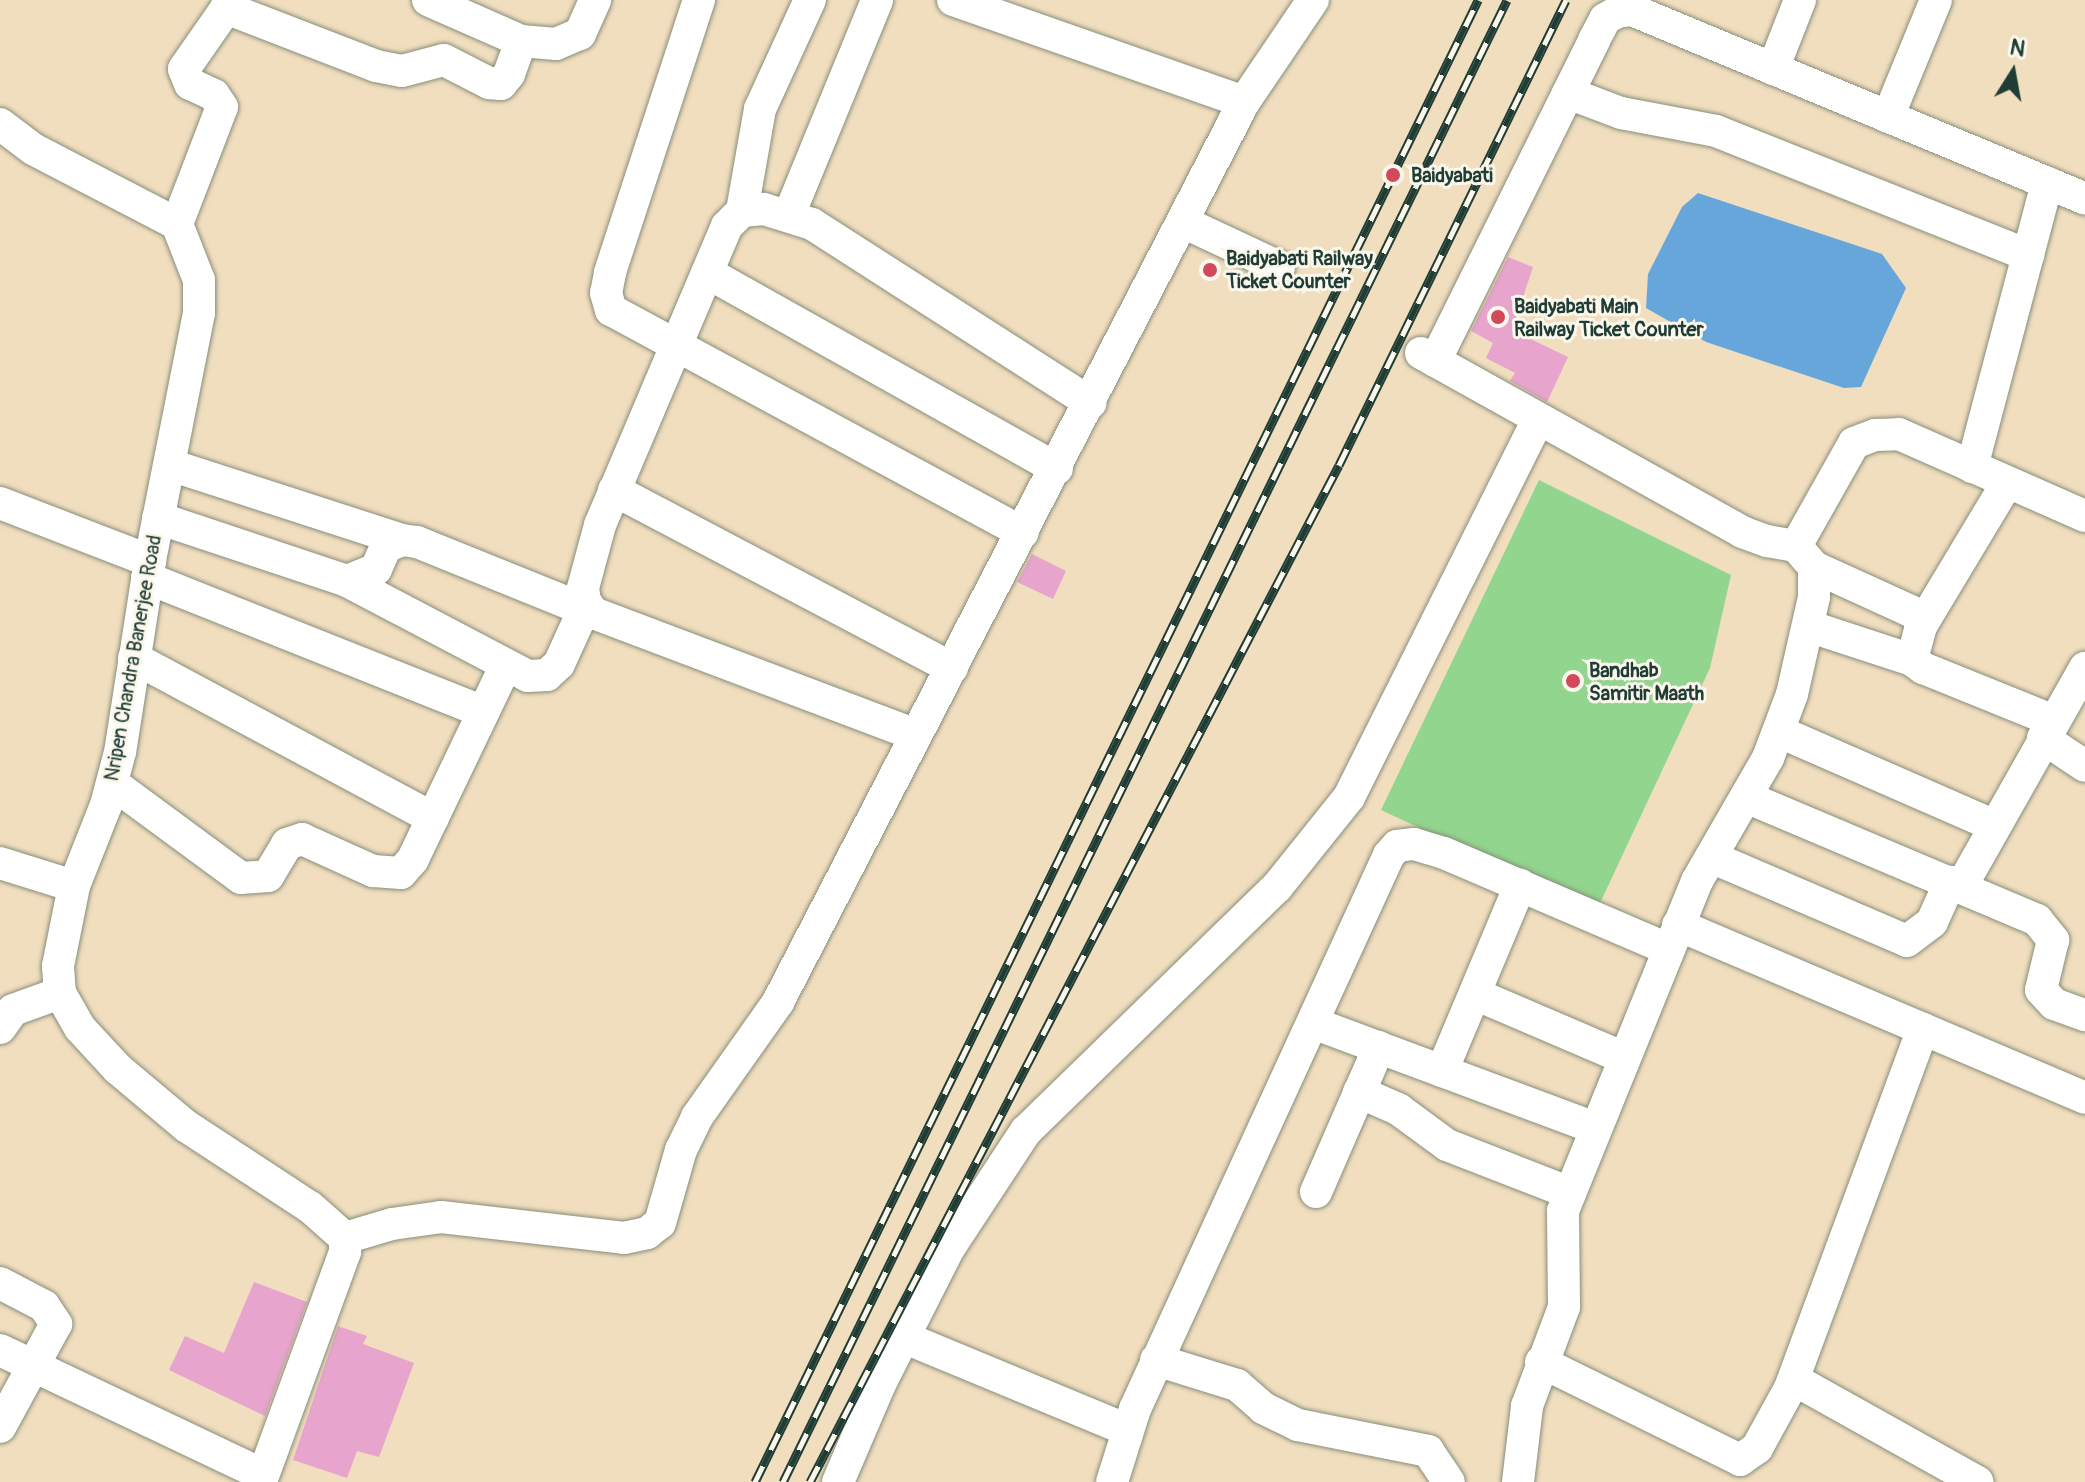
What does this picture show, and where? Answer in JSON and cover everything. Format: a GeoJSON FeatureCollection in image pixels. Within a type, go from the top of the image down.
{"type":"FeatureCollection","features":[{"type":"Feature","properties":{"kind":"street"},"geometry":{"type":"LineString","coordinates":[[428,0],[521,41],[556,44],[580,34],[590,2]]}},
{"type":"Feature","properties":{"kind":"street"},"geometry":{"type":"LineString","coordinates":[[699,0],[606,293],[611,310],[1023,533]]}},
{"type":"Feature","properties":{"kind":"street"},"geometry":{"type":"LineString","coordinates":[[158,518],[347,581],[505,667],[528,676],[547,675],[559,664],[588,611],[583,588],[614,490],[679,346],[727,226],[742,211],[760,109],[810,0]]}},
{"type":"Feature","properties":{"kind":"street"},"geometry":{"type":"LineString","coordinates":[[789,215],[877,0]]}},
{"type":"Feature","properties":{"kind":"street"},"geometry":{"type":"LineString","coordinates":[[953,0],[1244,102]]}},
{"type":"Feature","properties":{"kind":"street"},"geometry":{"type":"LineString","coordinates":[[1773,69],[1800,0]]}},
{"type":"Feature","properties":{"kind":"street"},"geometry":{"type":"LineString","coordinates":[[1888,117],[1936,0]]}},
{"type":"Feature","properties":{"kind":"street"},"geometry":{"type":"LineString","coordinates":[[0,124],[33,149],[177,224],[222,107],[214,95],[190,84],[184,69],[229,4],[376,66],[402,71],[444,60],[489,83],[501,84],[509,74],[521,41]]}},
{"type":"Feature","properties":{"kind":"street"},"geometry":{"type":"LineString","coordinates":[[345,1238],[441,1217],[624,1238],[647,1233],[660,1223],[681,1150],[697,1117],[778,1002],[1057,469],[1244,102],[1299,4]]}},
{"type":"Feature","properties":{"kind":"street"},"geometry":{"type":"LineString","coordinates":[[1921,626],[1917,614],[1905,606],[1805,556],[1742,532],[1428,357],[1605,19],[1632,10],[2085,199]]}},
{"type":"Feature","properties":{"kind":"street"},"geometry":{"type":"LineString","coordinates":[[1568,93],[1621,113],[1716,131],[2028,255]]}},
{"type":"Feature","properties":{"kind":"street"},"geometry":{"type":"LineString","coordinates":[[1972,467],[2047,183]]}},
{"type":"Feature","properties":{"kind":"street"},"geometry":{"type":"LineString","coordinates":[[742,211],[789,215],[812,224],[1091,403]]}},
{"type":"Feature","properties":{"kind":"street"},"geometry":{"type":"LineString","coordinates":[[1183,222],[1279,267]]}},
{"type":"Feature","properties":{"kind":"street","name":"Nripen Chandra Banerjee Road"},"geometry":{"type":"LineString","coordinates":[[60,993],[62,935],[74,886],[112,783],[148,569],[199,313],[199,280],[177,224]]}},
{"type":"Feature","properties":{"kind":"street"},"geometry":{"type":"LineString","coordinates":[[708,273],[1057,469]]}},
{"type":"Feature","properties":{"kind":"street"},"geometry":{"type":"LineString","coordinates":[[838,1482],[903,1337],[964,1223],[1026,1131],[1277,887],[1349,797],[1538,419]]}},
{"type":"Feature","properties":{"kind":"street"},"geometry":{"type":"LineString","coordinates":[[1518,1482],[1527,1406],[1564,1307],[1560,1233],[1570,1193],[1622,1057],[1673,937],[1711,857],[1780,732],[1808,626],[1805,556],[1854,443],[1875,435],[1899,434],[2085,516]]}},
{"type":"Feature","properties":{"kind":"street"},"geometry":{"type":"LineString","coordinates":[[170,465],[402,540],[916,735]]}},
{"type":"Feature","properties":{"kind":"street"},"geometry":{"type":"LineString","coordinates":[[1912,660],[1921,626],[2007,483]]}},
{"type":"Feature","properties":{"kind":"street"},"geometry":{"type":"LineString","coordinates":[[614,490],[952,668]]}},
{"type":"Feature","properties":{"kind":"street"},"geometry":{"type":"LineString","coordinates":[[0,503],[483,712]]}},
{"type":"Feature","properties":{"kind":"street"},"geometry":{"type":"LineString","coordinates":[[347,581],[376,569],[386,547],[402,540]]}},
{"type":"Feature","properties":{"kind":"street"},"geometry":{"type":"LineString","coordinates":[[1808,626],[1912,660],[2049,730],[2085,766]]}},
{"type":"Feature","properties":{"kind":"street"},"geometry":{"type":"LineString","coordinates":[[134,658],[433,818]]}},
{"type":"Feature","properties":{"kind":"street"},"geometry":{"type":"LineString","coordinates":[[112,783],[241,878],[253,881],[268,876],[287,844],[302,839],[373,871],[401,873],[433,818],[505,667]]}},
{"type":"Feature","properties":{"kind":"street"},"geometry":{"type":"LineString","coordinates":[[1711,857],[1907,941],[1932,922],[2085,668]]}},
{"type":"Feature","properties":{"kind":"street"},"geometry":{"type":"LineString","coordinates":[[1780,732],[1993,825]]}},
{"type":"Feature","properties":{"kind":"street"},"geometry":{"type":"LineString","coordinates":[[1746,797],[1956,884],[2049,930],[2052,950],[2041,990],[2054,1004],[2085,1015]]}},
{"type":"Feature","properties":{"kind":"street"},"geometry":{"type":"LineString","coordinates":[[1112,1482],[1127,1430],[1156,1360],[1389,855],[1397,846],[1429,849],[1520,885],[1673,937],[1923,1029],[2085,1098]]}},
{"type":"Feature","properties":{"kind":"street"},"geometry":{"type":"LineString","coordinates":[[0,863],[74,886]]}},
{"type":"Feature","properties":{"kind":"street"},"geometry":{"type":"LineString","coordinates":[[1442,1071],[1520,885]]}},
{"type":"Feature","properties":{"kind":"street"},"geometry":{"type":"LineString","coordinates":[[0,1028],[13,1010],[60,993],[80,1028],[150,1098],[310,1207],[345,1238],[345,1252],[262,1479],[0,1350]]}},
{"type":"Feature","properties":{"kind":"street"},"geometry":{"type":"LineString","coordinates":[[1475,994],[1622,1057]]}},
{"type":"Feature","properties":{"kind":"street"},"geometry":{"type":"LineString","coordinates":[[1313,1023],[1595,1128]]}},
{"type":"Feature","properties":{"kind":"street"},"geometry":{"type":"LineString","coordinates":[[1541,1362],[1740,1460],[1757,1448],[1790,1388],[1923,1029]]}},
{"type":"Feature","properties":{"kind":"street"},"geometry":{"type":"LineString","coordinates":[[1316,1192],[1379,1047]]}},
{"type":"Feature","properties":{"kind":"street"},"geometry":{"type":"LineString","coordinates":[[1359,1092],[1398,1109],[1447,1145],[1570,1193]]}},
{"type":"Feature","properties":{"kind":"street"},"geometry":{"type":"LineString","coordinates":[[0,1283],[53,1313],[52,1338],[0,1427]]}},
{"type":"Feature","properties":{"kind":"street"},"geometry":{"type":"LineString","coordinates":[[903,1337],[1127,1430]]}},
{"type":"Feature","properties":{"kind":"street"},"geometry":{"type":"LineString","coordinates":[[1156,1360],[1237,1385],[1263,1408],[1298,1425],[1428,1451],[1449,1482]]}},
{"type":"Feature","properties":{"kind":"street"},"geometry":{"type":"LineString","coordinates":[[1790,1388],[1802,1384],[1817,1390],[1977,1482]]}},
{"type":"Feature","properties":{"kind":"green space","name":"Bandhab Samitir Maath"},"geometry":{"type":"Polygon","coordinates":[[[1539,480],[1731,575],[1710,668],[1601,901],[1582,904],[1381,810],[1539,480]]]}},
{"type":"Feature","properties":{"kind":"water"},"geometry":{"type":"Polygon","coordinates":[[[1698,193],[1882,254],[1906,288],[1861,387],[1844,388],[1706,342],[1646,308],[1648,274],[1682,207],[1698,193]]]}},
{"type":"Feature","properties":{"kind":"building","name":"Baidyabati Main Railway Ticket Counter"},"geometry":{"type":"Polygon","coordinates":[[[1508,257],[1533,267],[1512,330],[1568,357],[1547,402],[1510,381],[1515,373],[1486,358],[1493,343],[1471,331],[1508,257]]]}},
{"type":"Feature","properties":{"kind":"building"},"geometry":{"type":"Polygon","coordinates":[[[1032,554],[1066,571],[1053,599],[1017,582],[1032,554]]]}},
{"type":"Feature","properties":{"kind":"building"},"geometry":{"type":"Polygon","coordinates":[[[254,1282],[307,1302],[265,1416],[169,1370],[185,1336],[224,1353],[254,1282]]]}},
{"type":"Feature","properties":{"kind":"building"},"geometry":{"type":"Polygon","coordinates":[[[338,1326],[367,1336],[363,1344],[414,1363],[379,1457],[357,1451],[347,1478],[293,1460],[338,1326]]]}},
{"type":"Feature","properties":{"kind":"railway"},"geometry":{"type":"LineString","coordinates":[[755,1482],[1478,0]]}},
{"type":"Feature","properties":{"kind":"railway"},"geometry":{"type":"LineString","coordinates":[[783,1482],[1507,0]]}},
{"type":"Feature","properties":{"kind":"railway"},"geometry":{"type":"LineString","coordinates":[[810,1482],[1339,465],[1566,0]]}},
{"type":"Feature","properties":{"kind":"place","name":"Baidyabati"},"geometry":{"type":"Point","coordinates":[1393,175]}},
{"type":"Feature","properties":{"kind":"place","name":"Baidyabati Railway Ticket Counter"},"geometry":{"type":"Point","coordinates":[1210,270]}},
{"type":"Feature","properties":{"kind":"place","name":"Baidyabati Main Railway Ticket Counter"},"geometry":{"type":"Point","coordinates":[1498,317]}},
{"type":"Feature","properties":{"kind":"place","name":"Bandhab Samitir Maath"},"geometry":{"type":"Point","coordinates":[1573,681]}}]}
